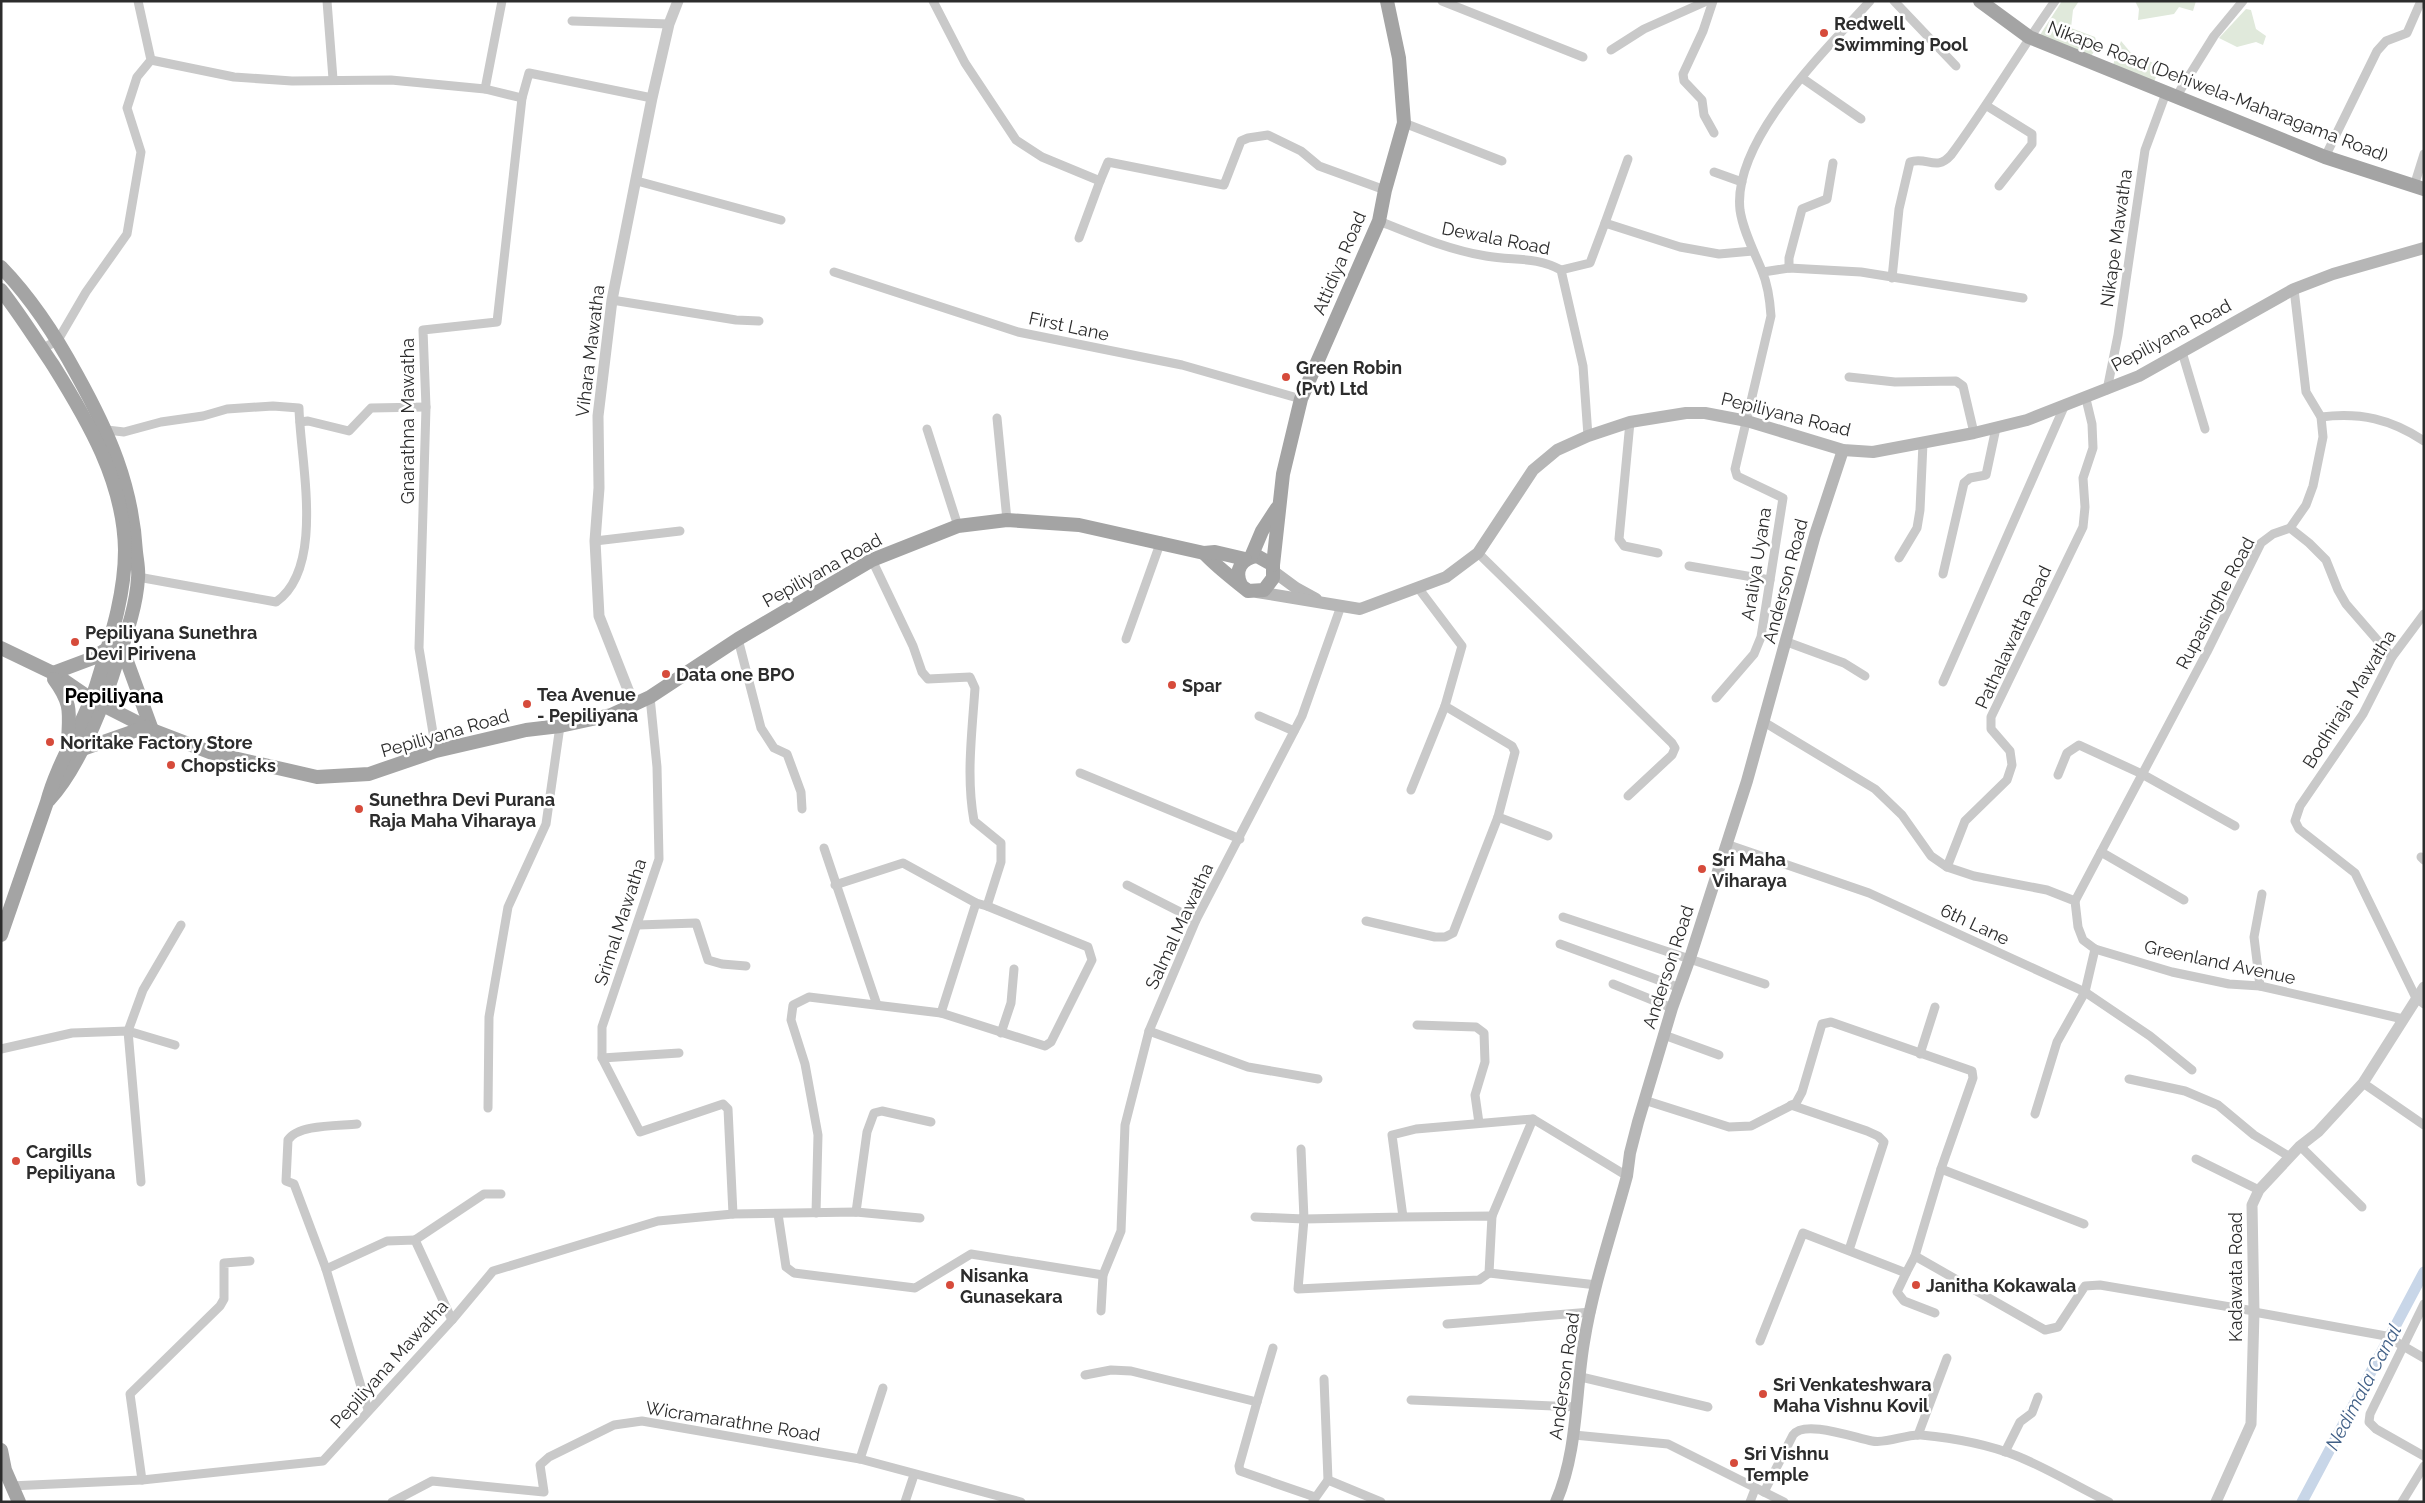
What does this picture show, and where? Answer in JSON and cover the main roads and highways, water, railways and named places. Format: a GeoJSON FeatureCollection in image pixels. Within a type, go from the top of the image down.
{"type":"FeatureCollection","features":[{"type":"Feature","properties":{"kind":"main road","name":"Attidiya Road"},"geometry":{"type":"LineString","coordinates":[[1273,568],[1283,474],[1301,399],[1379,221],[1385,190],[1404,123],[1399,58],[1387,1]]}},
{"type":"Feature","properties":{"kind":"main road","name":"Nikape Road (Dehiwela-Maharagama Road)"},"geometry":{"type":"LineString","coordinates":[[1980,1],[2030,37],[2325,157],[2419,188]]}},
{"type":"Feature","properties":{"kind":"main road","name":"Pepiliyana Road"},"geometry":{"type":"LineString","coordinates":[[1320,601],[1360,609],[1419,589],[1446,577],[1478,553],[1533,470],[1557,450],[1588,436],[1630,422],[1686,413],[1705,412],[1747,421],[1843,450],[1874,452],[1974,433],[2064,407],[2139,376],[2294,289],[2334,274],[2424,248]]}},
{"type":"Feature","properties":{"kind":"main road"},"geometry":{"type":"LineString","coordinates":[[1,267],[28,297],[58,340],[107,430],[130,502],[135,534],[138,577],[130,620],[122,645],[74,749],[53,780],[48,802],[1,935]]}},
{"type":"Feature","properties":{"kind":"main road"},"geometry":{"type":"LineString","coordinates":[[1,290],[72,396],[106,462],[123,526],[124,571],[96,702]]}},
{"type":"Feature","properties":{"kind":"main road","name":"Anderson Road"},"geometry":{"type":"LineString","coordinates":[[1556,1502],[1562,1488],[1574,1435],[1584,1342],[1597,1285],[1627,1176],[1630,1154],[1644,1100],[1764,722],[1815,535],[1843,450]]}},
{"type":"Feature","properties":{"kind":"main road"},"geometry":{"type":"LineString","coordinates":[[1241,585],[1238,579],[1240,565],[1248,558],[1262,531],[1279,505]]}},
{"type":"Feature","properties":{"kind":"main road","name":"Pepiliyana Road"},"geometry":{"type":"LineString","coordinates":[[1,648],[51,672],[96,702],[149,729],[212,753],[317,777],[369,774],[436,751],[526,730],[560,726],[611,715],[650,697],[738,640],[872,560],[958,526],[1007,520],[1079,525],[1204,553],[1215,552],[1248,558]]}},
{"type":"Feature","properties":{"kind":"main road"},"geometry":{"type":"LineString","coordinates":[[1204,553],[1248,591],[1293,599],[1320,601]]}},
{"type":"Feature","properties":{"kind":"main road"},"geometry":{"type":"LineString","coordinates":[[1248,558],[1266,560],[1296,588],[1320,601]]}},
{"type":"Feature","properties":{"kind":"main road"},"geometry":{"type":"LineString","coordinates":[[1257,592],[1264,590],[1273,578],[1273,568]]}},
{"type":"Feature","properties":{"kind":"main road"},"geometry":{"type":"LineString","coordinates":[[74,749],[149,729],[122,645]]}},
{"type":"Feature","properties":{"kind":"main road"},"geometry":{"type":"LineString","coordinates":[[74,749],[66,695],[51,672],[93,658],[107,649]]}},
{"type":"Feature","properties":{"kind":"main road"},"geometry":{"type":"LineString","coordinates":[[1,1450],[10,1486],[18,1502]]}},
{"type":"Feature","properties":{"kind":"waterway","name":"Nedimala Canal"},"geometry":{"type":"LineString","coordinates":[[2302,1502],[2424,1272]]}},
{"type":"Feature","properties":{"kind":"place","name":"Redwell Swimming Pool"},"geometry":{"type":"Point","coordinates":[1824,33]}},
{"type":"Feature","properties":{"kind":"place","name":"Green Robin (Pvt) Ltd"},"geometry":{"type":"Point","coordinates":[1286,377]}},
{"type":"Feature","properties":{"kind":"place","name":"Pepiliyana Sunethra Devi Pirivena"},"geometry":{"type":"Point","coordinates":[75,642]}},
{"type":"Feature","properties":{"kind":"place","name":"Data one BPO"},"geometry":{"type":"Point","coordinates":[666,674]}},
{"type":"Feature","properties":{"kind":"place","name":"Spar"},"geometry":{"type":"Point","coordinates":[1172,685]}},
{"type":"Feature","properties":{"kind":"place","name":"Tea Avenue - Pepiliyana"},"geometry":{"type":"Point","coordinates":[527,704]}},
{"type":"Feature","properties":{"kind":"place","name":"Noritake Factory Store"},"geometry":{"type":"Point","coordinates":[50,742]}},
{"type":"Feature","properties":{"kind":"place","name":"Chopsticks"},"geometry":{"type":"Point","coordinates":[171,765]}},
{"type":"Feature","properties":{"kind":"place","name":"Sunethra Devi Purana Raja Maha Viharaya"},"geometry":{"type":"Point","coordinates":[359,809]}},
{"type":"Feature","properties":{"kind":"place","name":"Sri Maha Viharaya"},"geometry":{"type":"Point","coordinates":[1702,869]}},
{"type":"Feature","properties":{"kind":"place","name":"Cargills Pepiliyana"},"geometry":{"type":"Point","coordinates":[16,1161]}},
{"type":"Feature","properties":{"kind":"place","name":"Nisanka Gunasekara"},"geometry":{"type":"Point","coordinates":[950,1285]}},
{"type":"Feature","properties":{"kind":"place","name":"Janitha Kokawala"},"geometry":{"type":"Point","coordinates":[1916,1285]}},
{"type":"Feature","properties":{"kind":"place","name":"Sri Venkateshwara Maha Vishnu Kovil"},"geometry":{"type":"Point","coordinates":[1763,1394]}},
{"type":"Feature","properties":{"kind":"place","name":"Sri Vishnu Temple"},"geometry":{"type":"Point","coordinates":[1734,1463]}},
{"type":"Feature","properties":{"kind":"district","name":"Pepiliyana"},"geometry":{"type":"Point","coordinates":[114,696]}}]}
